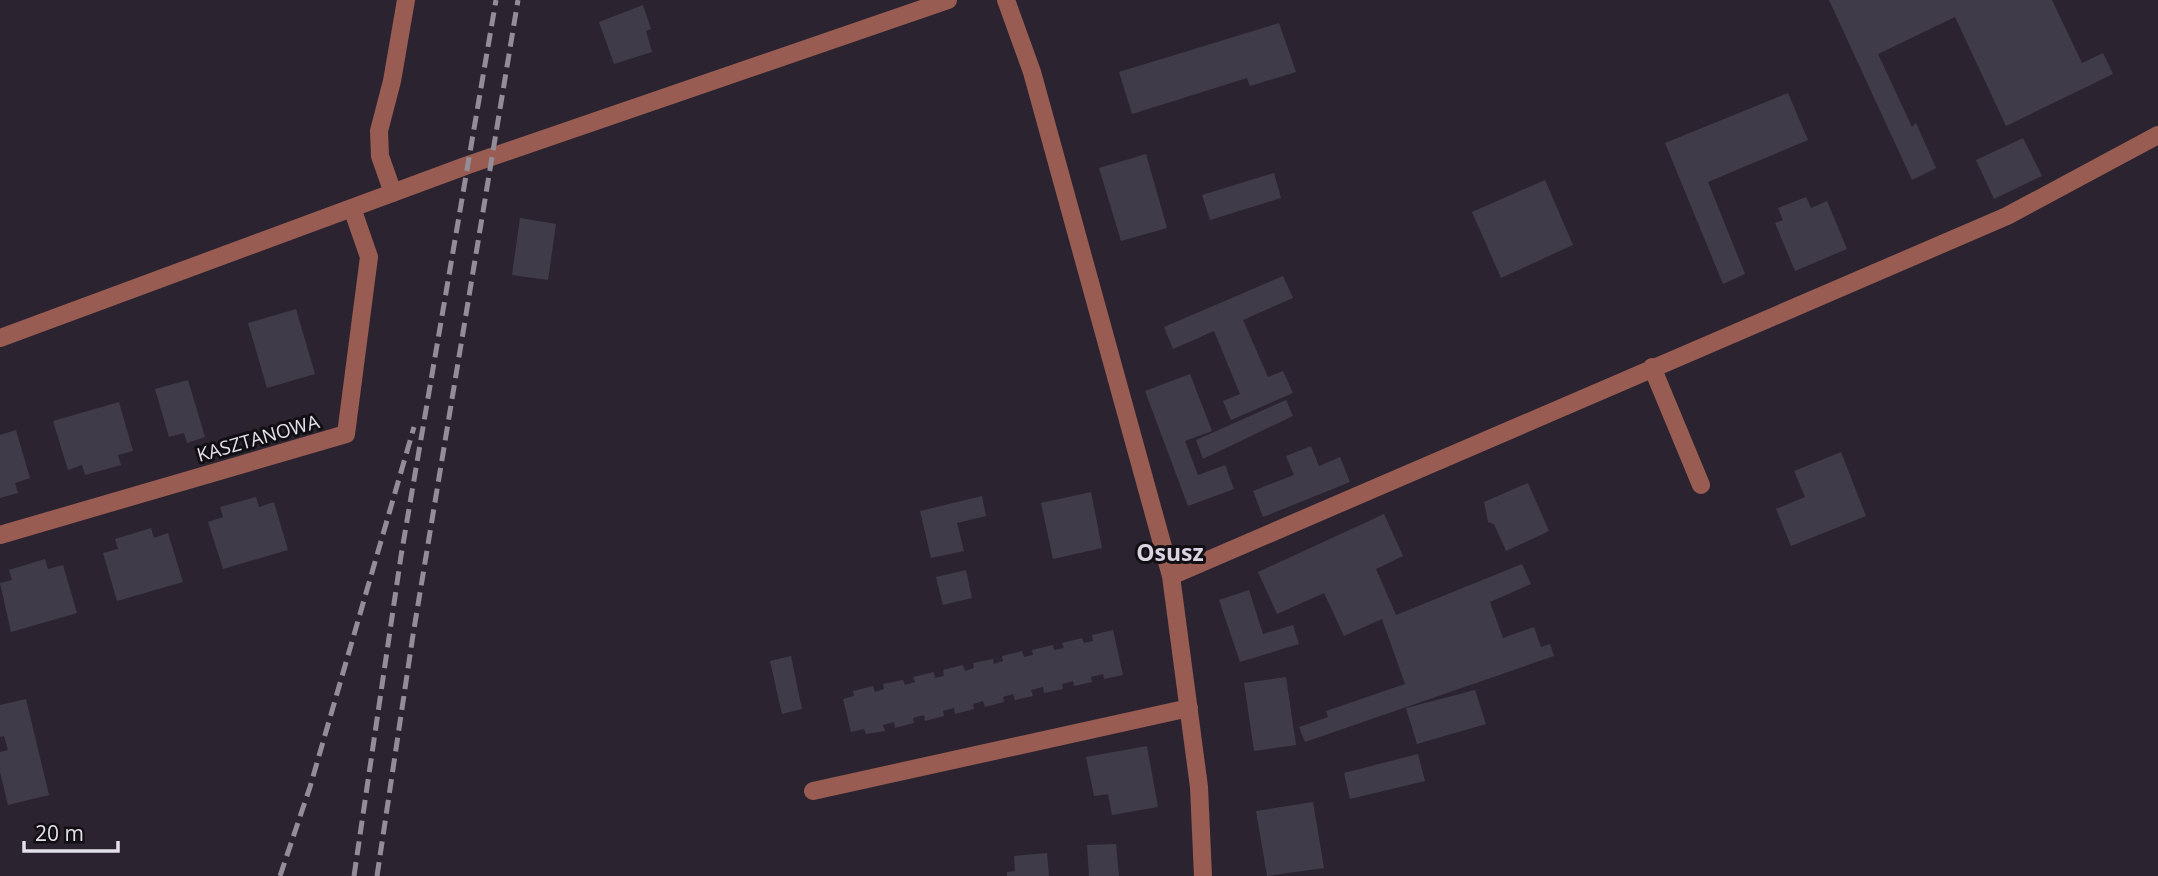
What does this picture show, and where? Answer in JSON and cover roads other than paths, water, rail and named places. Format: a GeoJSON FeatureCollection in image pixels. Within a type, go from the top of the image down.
{"type":"FeatureCollection","features":[{"type":"Feature","properties":{"kind":"street"},"geometry":{"type":"LineString","coordinates":[[393,193],[380,156],[379,131],[392,81],[406,0]]}},
{"type":"Feature","properties":{"kind":"street"},"geometry":{"type":"LineString","coordinates":[[0,338],[393,193],[948,0]]}},
{"type":"Feature","properties":{"kind":"street"},"geometry":{"type":"LineString","coordinates":[[1006,0],[1032,72],[1171,576],[1199,787],[1203,876]]}},
{"type":"Feature","properties":{"kind":"street"},"geometry":{"type":"LineString","coordinates":[[1171,576],[2007,216],[2158,135]]}},
{"type":"Feature","properties":{"kind":"street","name":"KASZTANOWA"},"geometry":{"type":"LineString","coordinates":[[0,535],[346,434],[369,257],[352,208]]}},
{"type":"Feature","properties":{"kind":"street"},"geometry":{"type":"LineString","coordinates":[[1652,368],[1701,485]]}},
{"type":"Feature","properties":{"kind":"street"},"geometry":{"type":"LineString","coordinates":[[813,791],[1189,708]]}},
{"type":"Feature","properties":{"kind":"railway"},"geometry":{"type":"LineString","coordinates":[[354,876],[401,556],[496,0]]}},
{"type":"Feature","properties":{"kind":"railway"},"geometry":{"type":"LineString","coordinates":[[377,876],[413,635],[518,0]]}},
{"type":"Feature","properties":{"kind":"railway"},"geometry":{"type":"LineString","coordinates":[[280,876],[310,787],[414,427]]}},
{"type":"Feature","properties":{"kind":"district","name":"Osusz"},"geometry":{"type":"Point","coordinates":[1170,552]}}]}
